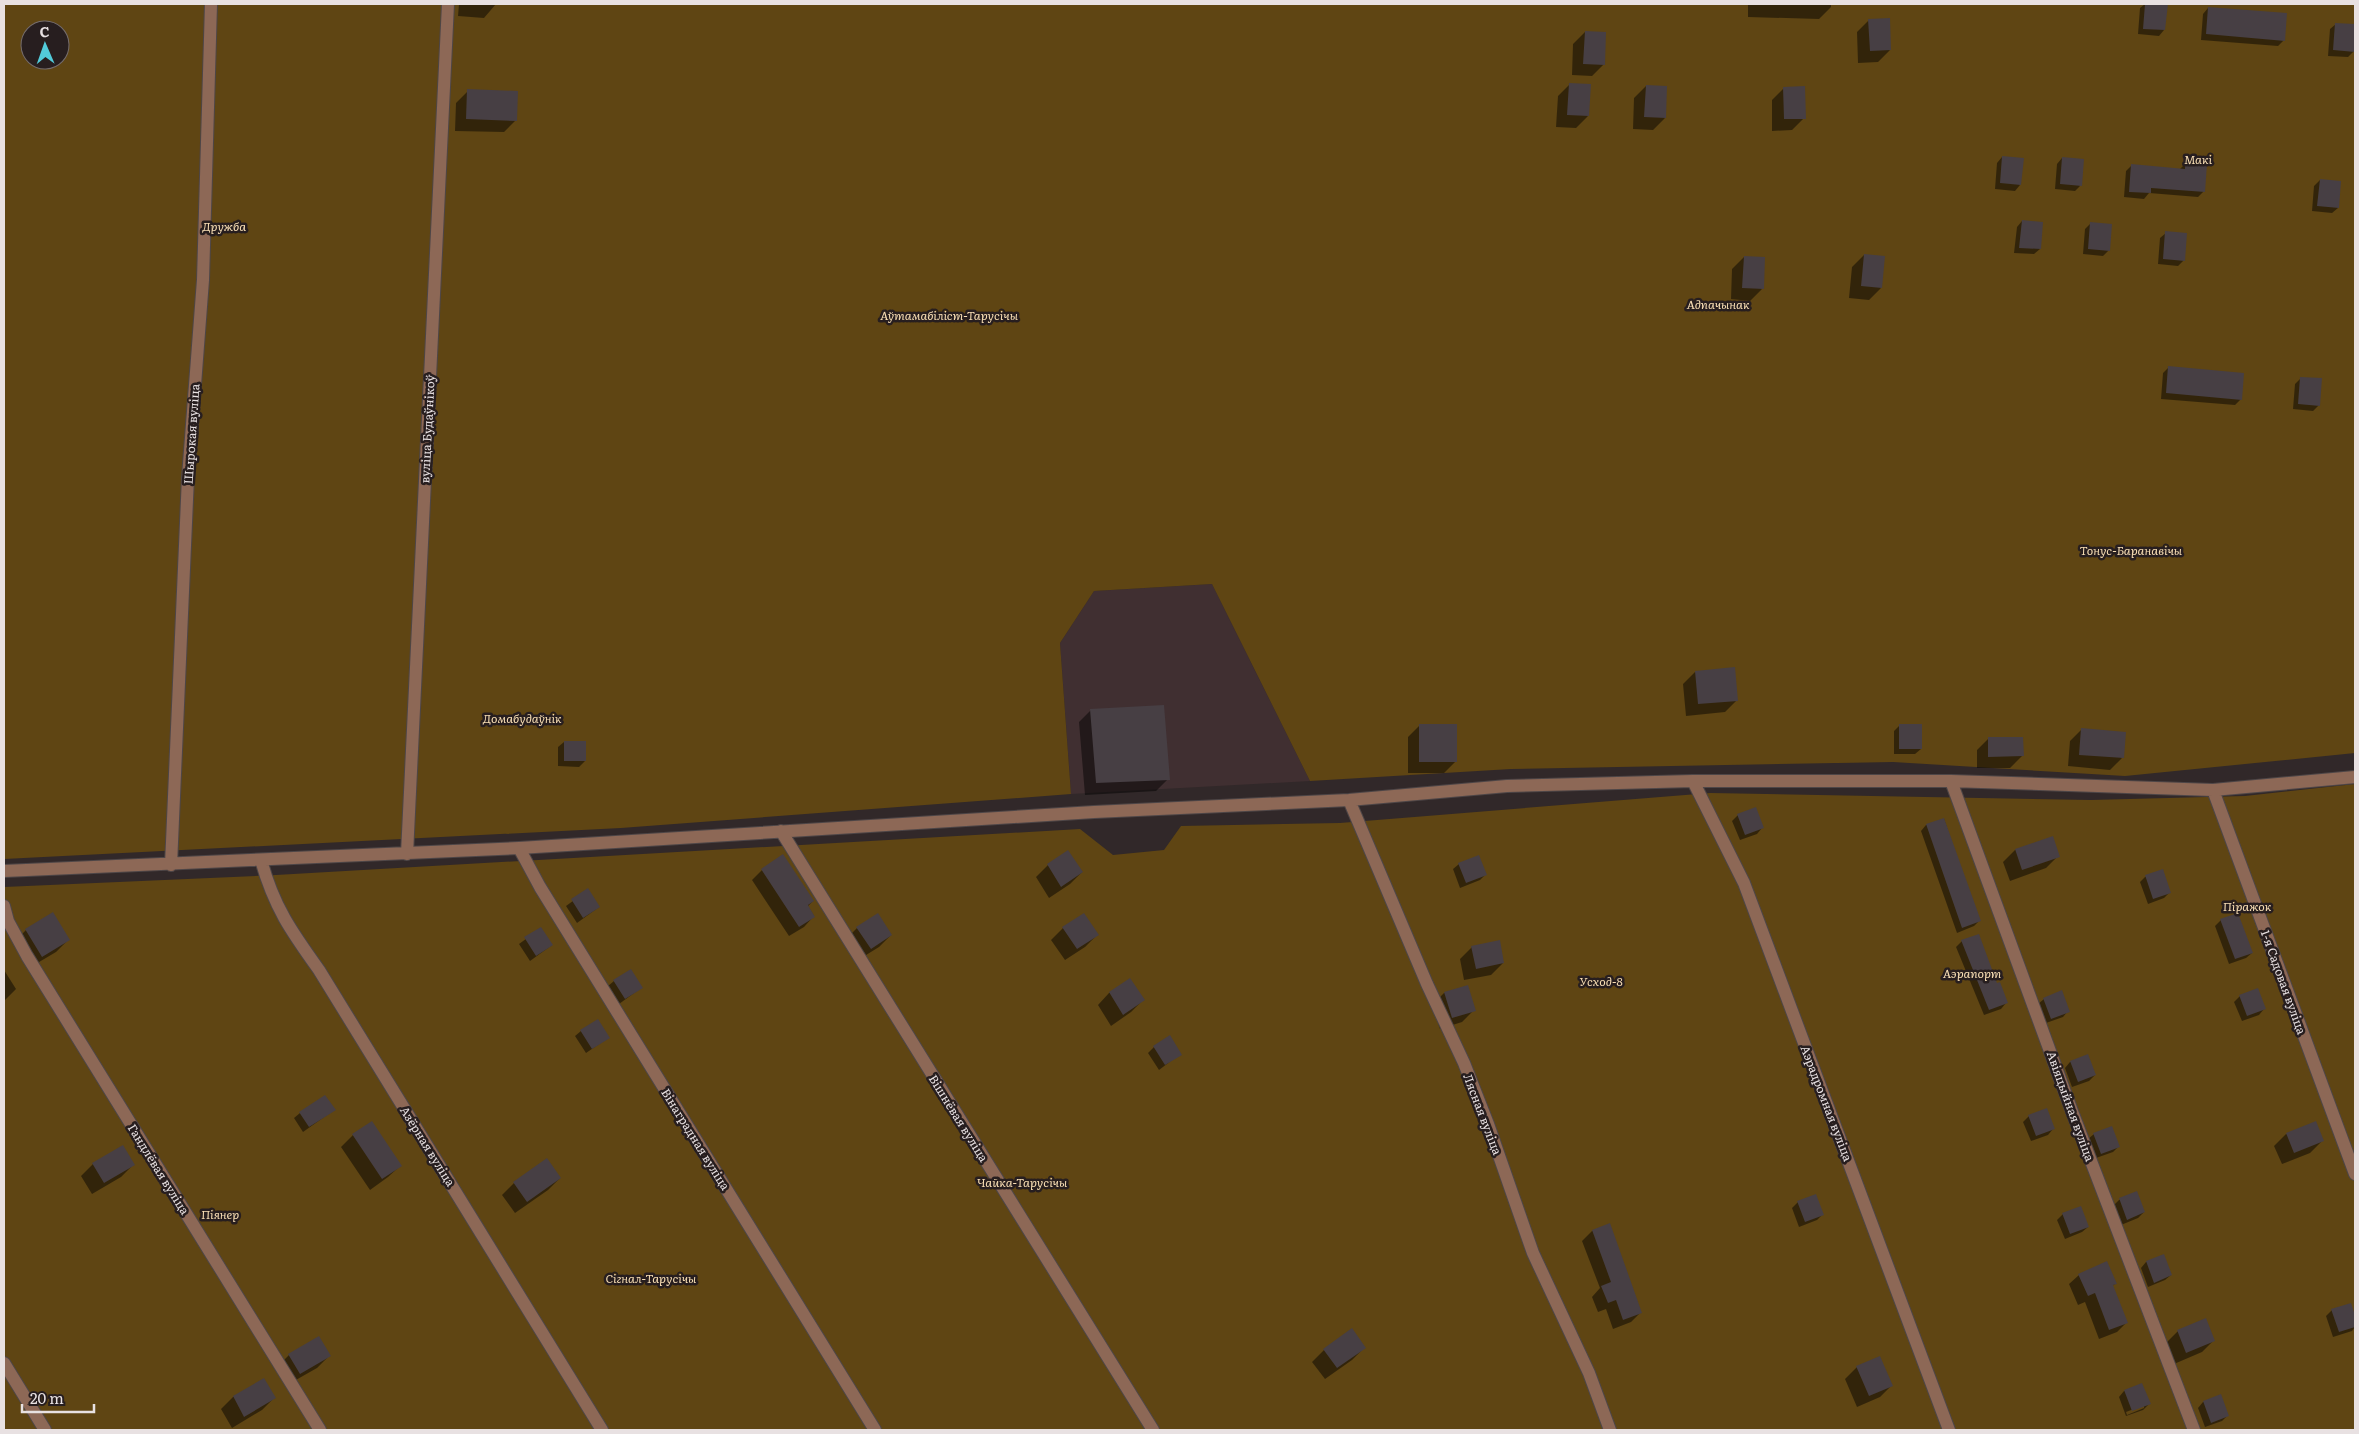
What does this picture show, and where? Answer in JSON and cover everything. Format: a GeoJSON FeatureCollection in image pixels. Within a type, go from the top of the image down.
{"type":"FeatureCollection","features":[{"type":"Feature","properties":{"kind":"street","name":"Шырокая вуліца"},"geometry":{"type":"LineString","coordinates":[[171,865],[188,476],[203,280],[211,4]]}},
{"type":"Feature","properties":{"kind":"street","name":"вуліца Будаўнікоў"},"geometry":{"type":"LineString","coordinates":[[407,854],[448,4]]}},
{"type":"Feature","properties":{"kind":"street"},"geometry":{"type":"LineString","coordinates":[[4,871],[519,848],[1094,812],[1349,800],[1507,786],[1693,781],[1951,781],[2213,790],[2355,777]]}},
{"type":"Feature","properties":{"kind":"street","name":"Аэрадромная вуліца"},"geometry":{"type":"LineString","coordinates":[[1693,781],[1744,883],[1949,1430]]}},
{"type":"Feature","properties":{"kind":"street","name":"Авіяцыйная вуліца"},"geometry":{"type":"LineString","coordinates":[[1951,781],[2073,1114],[2194,1430]]}},
{"type":"Feature","properties":{"kind":"street","name":"1-я Садовая вуліца"},"geometry":{"type":"LineString","coordinates":[[2213,790],[2355,1174]]}},
{"type":"Feature","properties":{"kind":"street","name":"Лясная вуліца"},"geometry":{"type":"LineString","coordinates":[[1349,800],[1427,984],[1467,1072],[1488,1124],[1533,1253],[1589,1373],[1610,1430]]}},
{"type":"Feature","properties":{"kind":"street","name":"Вішнёвая вуліца"},"geometry":{"type":"LineString","coordinates":[[781,831],[1153,1430]]}},
{"type":"Feature","properties":{"kind":"street","name":"Вінаградная вуліца"},"geometry":{"type":"LineString","coordinates":[[519,848],[540,887],[875,1430]]}},
{"type":"Feature","properties":{"kind":"street","name":"Азёрная вуліца"},"geometry":{"type":"LineString","coordinates":[[260,860],[268,886],[283,919],[324,978],[602,1430]]}},
{"type":"Feature","properties":{"kind":"street","name":"Гандлёвая вуліца"},"geometry":{"type":"LineString","coordinates":[[4,906],[8,921],[27,956],[320,1430]]}},
{"type":"Feature","properties":{"kind":"street"},"geometry":{"type":"LineString","coordinates":[[4,1363],[45,1430]]}},
{"type":"Feature","properties":{"kind":"shaded area"},"geometry":{"type":"Polygon","coordinates":[[[1212,584],[1310,781],[1071,794],[1060,643],[1094,591],[1212,584]]]}},
{"type":"Feature","properties":{"kind":"green space"},"geometry":{"type":"Polygon","coordinates":[[[4,4],[2355,4],[2355,753],[2125,776],[1893,762],[1511,769],[1310,781],[1212,584],[1094,591],[1060,643],[1071,794],[621,828],[4,859],[4,4]]]}},
{"type":"Feature","properties":{"kind":"green space"},"geometry":{"type":"Polygon","coordinates":[[[2355,784],[2355,1430],[4,1430],[4,887],[276,875],[1080,829],[1113,855],[1164,850],[1181,826],[1340,823],[1710,793],[2091,800],[2245,796],[2355,784]]]}},
{"type":"Feature","properties":{"kind":"building"},"geometry":{"type":"Polygon","coordinates":[[[2145,4],[2168,4],[2165,30],[2143,29],[2145,4]]]}},
{"type":"Feature","properties":{"kind":"building"},"geometry":{"type":"Polygon","coordinates":[[[2208,7],[2287,13],[2285,41],[2206,34],[2208,7]]]}},
{"type":"Feature","properties":{"kind":"building"},"geometry":{"type":"Polygon","coordinates":[[[1890,18],[1891,50],[1870,51],[1868,19],[1890,18]]]}},
{"type":"Feature","properties":{"kind":"building"},"geometry":{"type":"Polygon","coordinates":[[[2335,23],[2355,24],[2355,52],[2333,50],[2335,23]]]}},
{"type":"Feature","properties":{"kind":"building"},"geometry":{"type":"Polygon","coordinates":[[[1585,31],[1606,32],[1605,65],[1583,64],[1585,31]]]}},
{"type":"Feature","properties":{"kind":"building"},"geometry":{"type":"Polygon","coordinates":[[[1569,83],[1591,84],[1589,116],[1567,115],[1569,83]]]}},
{"type":"Feature","properties":{"kind":"building"},"geometry":{"type":"Polygon","coordinates":[[[1646,85],[1667,86],[1666,118],[1644,117],[1646,85]]]}},
{"type":"Feature","properties":{"kind":"building"},"geometry":{"type":"Polygon","coordinates":[[[1805,86],[1806,119],[1784,119],[1783,87],[1805,86]]]}},
{"type":"Feature","properties":{"kind":"building"},"geometry":{"type":"Polygon","coordinates":[[[467,89],[518,91],[517,121],[466,119],[467,89]]]}},
{"type":"Feature","properties":{"kind":"building"},"geometry":{"type":"Polygon","coordinates":[[[2002,156],[2024,158],[2021,185],[2000,183],[2002,156]]]}},
{"type":"Feature","properties":{"kind":"building"},"geometry":{"type":"Polygon","coordinates":[[[2062,157],[2084,159],[2082,186],[2060,184],[2062,157]]]}},
{"type":"Feature","properties":{"kind":"building"},"geometry":{"type":"Polygon","coordinates":[[[2185,162],[2207,164],[2205,192],[2151,188],[2151,193],[2129,192],[2131,164],[2185,169],[2185,162]]]}},
{"type":"Feature","properties":{"kind":"building"},"geometry":{"type":"Polygon","coordinates":[[[2320,179],[2341,181],[2339,208],[2317,206],[2320,179]]]}},
{"type":"Feature","properties":{"kind":"building"},"geometry":{"type":"Polygon","coordinates":[[[2022,220],[2043,222],[2041,249],[2019,248],[2022,220]]]}},
{"type":"Feature","properties":{"kind":"building"},"geometry":{"type":"Polygon","coordinates":[[[2090,222],[2112,224],[2110,251],[2088,249],[2090,222]]]}},
{"type":"Feature","properties":{"kind":"building"},"geometry":{"type":"Polygon","coordinates":[[[2165,231],[2187,233],[2185,261],[2163,259],[2165,231]]]}},
{"type":"Feature","properties":{"kind":"building"},"geometry":{"type":"Polygon","coordinates":[[[1864,254],[1885,256],[1882,288],[1861,286],[1864,254]]]}},
{"type":"Feature","properties":{"kind":"building"},"geometry":{"type":"Polygon","coordinates":[[[1744,256],[1765,257],[1764,289],[1742,288],[1744,256]]]}},
{"type":"Feature","properties":{"kind":"building"},"geometry":{"type":"Polygon","coordinates":[[[2168,366],[2244,373],[2242,400],[2166,393],[2168,366]]]}},
{"type":"Feature","properties":{"kind":"building"},"geometry":{"type":"Polygon","coordinates":[[[2300,377],[2322,378],[2320,406],[2298,404],[2300,377]]]}},
{"type":"Feature","properties":{"kind":"building"},"geometry":{"type":"Polygon","coordinates":[[[1735,667],[1738,701],[1698,704],[1695,671],[1735,667]]]}},
{"type":"Feature","properties":{"kind":"building"},"geometry":{"type":"Polygon","coordinates":[[[1164,705],[1170,780],[1096,783],[1090,709],[1164,705]]]}},
{"type":"Feature","properties":{"kind":"building"},"geometry":{"type":"Polygon","coordinates":[[[1419,724],[1457,724],[1457,762],[1419,762],[1419,724]]]}},
{"type":"Feature","properties":{"kind":"building"},"geometry":{"type":"Polygon","coordinates":[[[1899,724],[1922,724],[1922,749],[1899,749],[1899,724]]]}},
{"type":"Feature","properties":{"kind":"building"},"geometry":{"type":"Polygon","coordinates":[[[2081,728],[2126,732],[2124,758],[2079,755],[2081,728]]]}},
{"type":"Feature","properties":{"kind":"building"},"geometry":{"type":"Polygon","coordinates":[[[1988,737],[2023,737],[2024,756],[1988,757],[1988,737]]]}},
{"type":"Feature","properties":{"kind":"building"},"geometry":{"type":"Polygon","coordinates":[[[564,741],[586,741],[586,761],[564,761],[564,741]]]}},
{"type":"Feature","properties":{"kind":"building"},"geometry":{"type":"Polygon","coordinates":[[[1756,807],[1764,828],[1745,835],[1737,814],[1756,807]]]}},
{"type":"Feature","properties":{"kind":"building"},"geometry":{"type":"Polygon","coordinates":[[[1944,818],[1981,921],[1962,928],[1926,824],[1944,818]]]}},
{"type":"Feature","properties":{"kind":"building"},"geometry":{"type":"Polygon","coordinates":[[[2053,836],[2060,857],[2022,870],[2015,849],[2053,836]]]}},
{"type":"Feature","properties":{"kind":"building"},"geometry":{"type":"Polygon","coordinates":[[[1068,850],[1083,872],[1061,887],[1047,864],[1068,850]]]}},
{"type":"Feature","properties":{"kind":"building"},"geometry":{"type":"Polygon","coordinates":[[[783,854],[814,901],[808,905],[815,917],[799,927],[761,869],[783,854]]]}},
{"type":"Feature","properties":{"kind":"building"},"geometry":{"type":"Polygon","coordinates":[[[1479,855],[1487,875],[1466,883],[1458,863],[1479,855]]]}},
{"type":"Feature","properties":{"kind":"building"},"geometry":{"type":"Polygon","coordinates":[[[2163,869],[2171,893],[2153,899],[2145,875],[2163,869]]]}},
{"type":"Feature","properties":{"kind":"building"},"geometry":{"type":"Polygon","coordinates":[[[588,888],[600,907],[583,918],[571,899],[588,888]]]}},
{"type":"Feature","properties":{"kind":"building"},"geometry":{"type":"Polygon","coordinates":[[[53,912],[70,940],[42,957],[25,929],[53,912]]]}},
{"type":"Feature","properties":{"kind":"building"},"geometry":{"type":"Polygon","coordinates":[[[878,913],[892,935],[871,949],[856,927],[878,913]]]}},
{"type":"Feature","properties":{"kind":"building"},"geometry":{"type":"Polygon","coordinates":[[[1084,913],[1099,935],[1077,949],[1062,927],[1084,913]]]}},
{"type":"Feature","properties":{"kind":"building"},"geometry":{"type":"Polygon","coordinates":[[[2238,913],[2253,953],[2235,959],[2220,919],[2238,913]]]}},
{"type":"Feature","properties":{"kind":"building"},"geometry":{"type":"Polygon","coordinates":[[[541,927],[553,945],[536,956],[524,937],[541,927]]]}},
{"type":"Feature","properties":{"kind":"building"},"geometry":{"type":"Polygon","coordinates":[[[1979,934],[1997,983],[2000,982],[2008,1003],[1989,1010],[1961,940],[1979,934]]]}},
{"type":"Feature","properties":{"kind":"building"},"geometry":{"type":"Polygon","coordinates":[[[1500,940],[1504,963],[1476,969],[1471,946],[1500,940]]]}},
{"type":"Feature","properties":{"kind":"building"},"geometry":{"type":"Polygon","coordinates":[[[631,969],[643,988],[625,999],[613,980],[631,969]]]}},
{"type":"Feature","properties":{"kind":"building"},"geometry":{"type":"Polygon","coordinates":[[[1130,978],[1145,1000],[1123,1015],[1109,992],[1130,978]]]}},
{"type":"Feature","properties":{"kind":"building"},"geometry":{"type":"Polygon","coordinates":[[[1468,985],[1476,1011],[1452,1018],[1444,992],[1468,985]]]}},
{"type":"Feature","properties":{"kind":"building"},"geometry":{"type":"Polygon","coordinates":[[[2258,988],[2266,1009],[2247,1016],[2239,995],[2258,988]]]}},
{"type":"Feature","properties":{"kind":"building"},"geometry":{"type":"Polygon","coordinates":[[[2062,990],[2070,1012],[2051,1019],[2043,998],[2062,990]]]}},
{"type":"Feature","properties":{"kind":"building"},"geometry":{"type":"Polygon","coordinates":[[[598,1019],[610,1038],[592,1049],[580,1030],[598,1019]]]}},
{"type":"Feature","properties":{"kind":"building"},"geometry":{"type":"Polygon","coordinates":[[[1170,1035],[1182,1055],[1165,1065],[1153,1046],[1170,1035]]]}},
{"type":"Feature","properties":{"kind":"building"},"geometry":{"type":"Polygon","coordinates":[[[2088,1054],[2096,1075],[2078,1082],[2070,1061],[2088,1054]]]}},
{"type":"Feature","properties":{"kind":"building"},"geometry":{"type":"Polygon","coordinates":[[[325,1095],[336,1110],[309,1127],[299,1112],[325,1095]]]}},
{"type":"Feature","properties":{"kind":"building"},"geometry":{"type":"Polygon","coordinates":[[[2047,1108],[2055,1129],[2036,1136],[2028,1115],[2047,1108]]]}},
{"type":"Feature","properties":{"kind":"building"},"geometry":{"type":"Polygon","coordinates":[[[372,1121],[402,1166],[382,1179],[352,1134],[372,1121]]]}},
{"type":"Feature","properties":{"kind":"building"},"geometry":{"type":"Polygon","coordinates":[[[2316,1121],[2324,1141],[2294,1153],[2286,1133],[2316,1121]]]}},
{"type":"Feature","properties":{"kind":"building"},"geometry":{"type":"Polygon","coordinates":[[[2112,1126],[2120,1147],[2101,1154],[2093,1133],[2112,1126]]]}},
{"type":"Feature","properties":{"kind":"building"},"geometry":{"type":"Polygon","coordinates":[[[123,1145],[135,1165],[104,1183],[92,1163],[123,1145]]]}},
{"type":"Feature","properties":{"kind":"building"},"geometry":{"type":"Polygon","coordinates":[[[547,1158],[561,1178],[527,1202],[513,1182],[547,1158]]]}},
{"type":"Feature","properties":{"kind":"building"},"geometry":{"type":"Polygon","coordinates":[[[2137,1191],[2145,1212],[2127,1220],[2119,1198],[2137,1191]]]}},
{"type":"Feature","properties":{"kind":"building"},"geometry":{"type":"Polygon","coordinates":[[[1816,1194],[1824,1215],[1805,1222],[1797,1201],[1816,1194]]]}},
{"type":"Feature","properties":{"kind":"building"},"geometry":{"type":"Polygon","coordinates":[[[2081,1206],[2089,1227],[2070,1234],[2062,1213],[2081,1206]]]}},
{"type":"Feature","properties":{"kind":"building"},"geometry":{"type":"Polygon","coordinates":[[[1610,1223],[1642,1313],[1623,1320],[1616,1300],[1608,1303],[1601,1286],[1611,1282],[1592,1230],[1610,1223]]]}},
{"type":"Feature","properties":{"kind":"building"},"geometry":{"type":"Polygon","coordinates":[[[2164,1254],[2172,1275],[2154,1283],[2146,1261],[2164,1254]]]}},
{"type":"Feature","properties":{"kind":"building"},"geometry":{"type":"Polygon","coordinates":[[[2107,1261],[2117,1284],[2113,1285],[2128,1323],[2109,1330],[2095,1293],[2088,1296],[2078,1274],[2107,1261]]]}},
{"type":"Feature","properties":{"kind":"building"},"geometry":{"type":"Polygon","coordinates":[[[2351,1303],[2355,1315],[2355,1327],[2339,1332],[2331,1309],[2351,1303]]]}},
{"type":"Feature","properties":{"kind":"building"},"geometry":{"type":"Polygon","coordinates":[[[2206,1318],[2215,1341],[2186,1353],[2177,1330],[2206,1318]]]}},
{"type":"Feature","properties":{"kind":"building"},"geometry":{"type":"Polygon","coordinates":[[[1352,1328],[1366,1348],[1337,1368],[1323,1349],[1352,1328]]]}},
{"type":"Feature","properties":{"kind":"building"},"geometry":{"type":"Polygon","coordinates":[[[319,1336],[331,1356],[300,1374],[288,1354],[319,1336]]]}},
{"type":"Feature","properties":{"kind":"building"},"geometry":{"type":"Polygon","coordinates":[[[1880,1356],[1893,1386],[1869,1396],[1856,1366],[1880,1356]]]}},
{"type":"Feature","properties":{"kind":"building"},"geometry":{"type":"Polygon","coordinates":[[[264,1378],[276,1398],[244,1417],[233,1396],[264,1378]]]}},
{"type":"Feature","properties":{"kind":"building"},"geometry":{"type":"Polygon","coordinates":[[[2142,1383],[2151,1404],[2132,1411],[2124,1390],[2142,1383]]]}},
{"type":"Feature","properties":{"kind":"building"},"geometry":{"type":"Polygon","coordinates":[[[2221,1394],[2229,1416],[2211,1423],[2203,1401],[2221,1394]]]}},
{"type":"Feature","properties":{"kind":"park label","name":"Макі"},"geometry":{"type":"Point","coordinates":[2198,159]}},
{"type":"Feature","properties":{"kind":"park label","name":"Дружба"},"geometry":{"type":"Point","coordinates":[224,226]}},
{"type":"Feature","properties":{"kind":"park label","name":"Адпачынак"},"geometry":{"type":"Point","coordinates":[1718,304]}},
{"type":"Feature","properties":{"kind":"park label","name":"Аўтамабіліст-Тарусічы"},"geometry":{"type":"Point","coordinates":[949,315]}},
{"type":"Feature","properties":{"kind":"park label","name":"Тонус-Баранавічы"},"geometry":{"type":"Point","coordinates":[2131,550]}},
{"type":"Feature","properties":{"kind":"park label","name":"Домабудаўнік"},"geometry":{"type":"Point","coordinates":[522,718]}},
{"type":"Feature","properties":{"kind":"park label","name":"Піражок"},"geometry":{"type":"Point","coordinates":[2247,906]}},
{"type":"Feature","properties":{"kind":"park label","name":"Аэрапорт"},"geometry":{"type":"Point","coordinates":[1972,973]}},
{"type":"Feature","properties":{"kind":"park label","name":"Усход-8"},"geometry":{"type":"Point","coordinates":[1601,981]}},
{"type":"Feature","properties":{"kind":"park label","name":"Чайка-Тарусічы"},"geometry":{"type":"Point","coordinates":[1022,1182]}},
{"type":"Feature","properties":{"kind":"park label","name":"Піянер"},"geometry":{"type":"Point","coordinates":[220,1214]}},
{"type":"Feature","properties":{"kind":"park label","name":"Сігнал-Тарусічы"},"geometry":{"type":"Point","coordinates":[651,1278]}}]}
